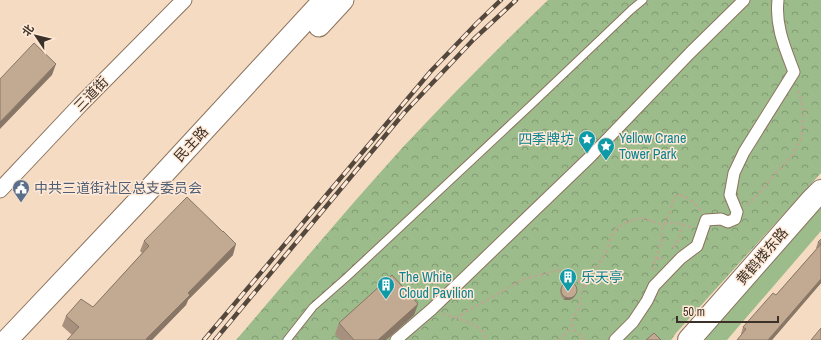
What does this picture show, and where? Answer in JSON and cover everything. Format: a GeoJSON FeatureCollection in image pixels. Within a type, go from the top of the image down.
{"type":"FeatureCollection","features":[{"type":"Feature","properties":{"kind":"main road","name":"民主路"},"geometry":{"type":"LineString","coordinates":[[7,340],[140,200],[324,0]]}},
{"type":"Feature","properties":{"kind":"main road","name":"民主路"},"geometry":{"type":"LineString","coordinates":[[27,340],[157,202],[342,0]]}},
{"type":"Feature","properties":{"kind":"main road","name":"黄鹤楼东路"},"geometry":{"type":"LineString","coordinates":[[688,340],[812,200],[821,192]]}},
{"type":"Feature","properties":{"kind":"street","name":"三道街"},"geometry":{"type":"LineString","coordinates":[[0,190],[81,104],[184,0]]}},
{"type":"Feature","properties":{"kind":"street"},"geometry":{"type":"LineString","coordinates":[[396,340],[432,309],[590,157],[690,53],[744,0]]}},
{"type":"Feature","properties":{"kind":"street"},"geometry":{"type":"LineString","coordinates":[[615,340],[633,322],[647,301],[654,286],[681,258],[697,246],[706,220],[721,219],[728,222],[735,219],[737,212],[730,195],[734,174],[744,152],[794,72],[780,33],[776,12],[778,0]]}},
{"type":"Feature","properties":{"kind":"lane"},"geometry":{"type":"LineString","coordinates":[[287,340],[313,307],[353,272],[631,10],[644,0]]}},
{"type":"Feature","properties":{"kind":"path"},"geometry":{"type":"LineString","coordinates":[[735,206],[747,204],[760,194],[768,180],[793,154],[801,139],[804,110],[794,72]]}},
{"type":"Feature","properties":{"kind":"path"},"geometry":{"type":"LineString","coordinates":[[656,259],[661,244],[661,230],[672,208],[674,196],[678,194],[692,200],[706,220]]}},
{"type":"Feature","properties":{"kind":"path"},"geometry":{"type":"LineString","coordinates":[[583,340],[583,337],[572,327],[571,322],[580,307],[581,293],[606,253],[612,235],[617,228],[627,222],[641,218],[652,220],[664,225],[673,222],[683,224],[702,234]]}},
{"type":"Feature","properties":{"kind":"path"},"geometry":{"type":"LineString","coordinates":[[672,250],[679,239],[683,224]]}},
{"type":"Feature","properties":{"kind":"path"},"geometry":{"type":"LineString","coordinates":[[455,318],[524,279],[559,270],[566,270],[585,286]]}},
{"type":"Feature","properties":{"kind":"path"},"geometry":{"type":"LineString","coordinates":[[432,309],[448,316],[469,322],[484,333],[486,337],[485,340]]}},
{"type":"Feature","properties":{"kind":"path"},"geometry":{"type":"LineString","coordinates":[[559,340],[572,327]]}},
{"type":"Feature","properties":{"kind":"green space","name":"Yellow Crane Tower Park"},"geometry":{"type":"Polygon","coordinates":[[[548,0],[821,0],[821,173],[671,340],[236,340],[403,147],[474,73],[548,0]]]}},
{"type":"Feature","properties":{"kind":"green space"},"geometry":{"type":"Polygon","coordinates":[[[821,207],[821,231],[727,340],[701,340],[821,207]]]}},
{"type":"Feature","properties":{"kind":"building"},"geometry":{"type":"Polygon","coordinates":[[[34,43],[56,64],[0,122],[0,79],[34,43]]]}},
{"type":"Feature","properties":{"kind":"building"},"geometry":{"type":"Polygon","coordinates":[[[187,197],[236,244],[188,293],[190,295],[146,339],[147,340],[67,340],[79,327],[66,316],[81,299],[93,307],[149,246],[144,241],[187,197]]]}},
{"type":"Feature","properties":{"kind":"building"},"geometry":{"type":"Polygon","coordinates":[[[821,244],[821,279],[768,340],[737,340],[746,329],[743,327],[773,293],[776,295],[821,244]]]}},
{"type":"Feature","properties":{"kind":"building","name":"The White Cloud Pavilion"},"geometry":{"type":"Polygon","coordinates":[[[392,275],[418,304],[378,340],[354,340],[339,323],[392,275]]]}},
{"type":"Feature","properties":{"kind":"building","name":"乐天亭"},"geometry":{"type":"Polygon","coordinates":[[[569,282],[576,287],[577,290],[572,297],[569,298],[562,293],[561,290],[566,283],[569,282]]]}},
{"type":"Feature","properties":{"kind":"building"},"geometry":{"type":"Polygon","coordinates":[[[821,328],[821,340],[811,340],[821,328]]]}},
{"type":"Feature","properties":{"kind":"building"},"geometry":{"type":"Polygon","coordinates":[[[654,333],[661,340],[646,340],[654,333]]]}},
{"type":"Feature","properties":{"kind":"railway"},"geometry":{"type":"LineString","coordinates":[[204,340],[431,71],[501,0]]}},
{"type":"Feature","properties":{"kind":"railway"},"geometry":{"type":"LineString","coordinates":[[215,340],[404,113],[474,39],[516,0]]}},
{"type":"Feature","properties":{"kind":"place","name":"四季牌坊"},"geometry":{"type":"Point","coordinates":[587,154]}},
{"type":"Feature","properties":{"kind":"place","name":"Yellow Crane Tower Park"},"geometry":{"type":"Point","coordinates":[606,161]}},
{"type":"Feature","properties":{"kind":"place","name":"中共三道街社区总支委员会"},"geometry":{"type":"Point","coordinates":[21,203]}},
{"type":"Feature","properties":{"kind":"place","name":"乐天亭"},"geometry":{"type":"Point","coordinates":[568,292]}},
{"type":"Feature","properties":{"kind":"place","name":"The White Cloud Pavilion"},"geometry":{"type":"Point","coordinates":[386,300]}}]}
